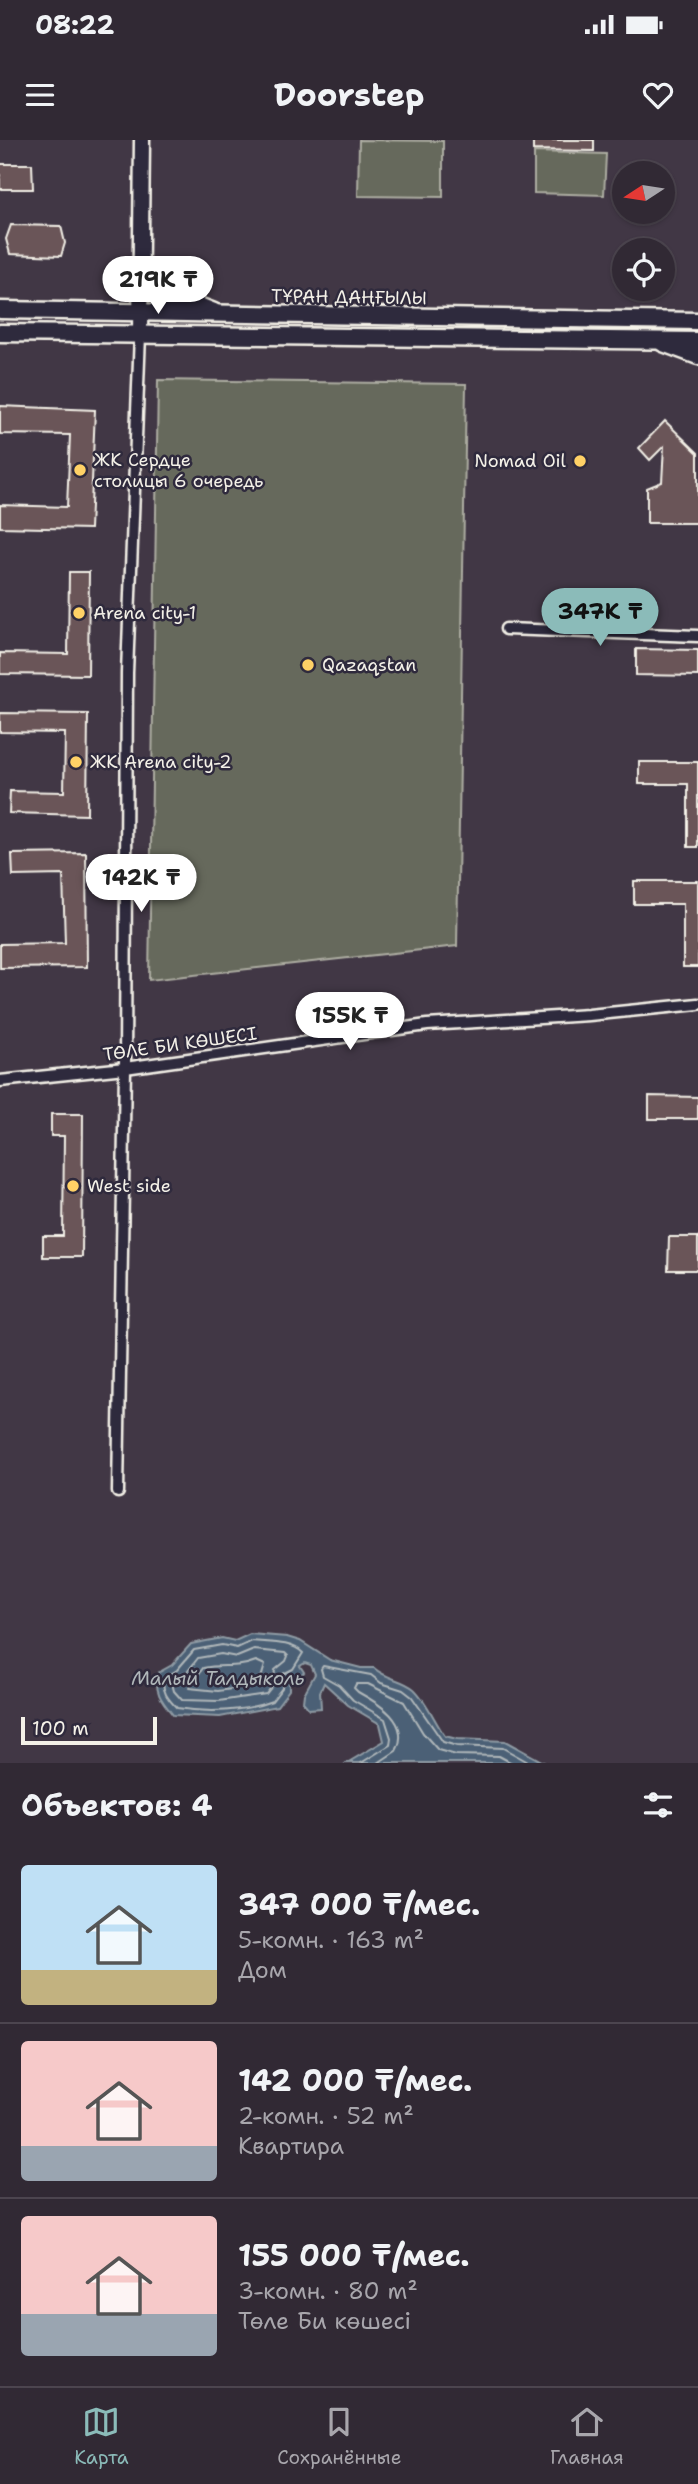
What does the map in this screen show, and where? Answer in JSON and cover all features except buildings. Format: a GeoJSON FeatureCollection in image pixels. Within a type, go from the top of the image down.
{"type":"FeatureCollection","features":[{"type":"Feature","properties":{"kind":"main road"},"geometry":{"type":"LineString","coordinates":[[141,268],[163,292],[219,314]]}},
{"type":"Feature","properties":{"kind":"main road","name":"ТҰРАН ДАҢҒЫЛЫ"},"geometry":{"type":"LineString","coordinates":[[0,310],[698,321]]}},
{"type":"Feature","properties":{"kind":"main road"},"geometry":{"type":"LineString","coordinates":[[668,321],[698,310]]}},
{"type":"Feature","properties":{"kind":"main road"},"geometry":{"type":"LineString","coordinates":[[0,333],[698,341]]}},
{"type":"Feature","properties":{"kind":"main road"},"geometry":{"type":"LineString","coordinates":[[658,340],[698,356]]}},
{"type":"Feature","properties":{"kind":"street"},"geometry":{"type":"LineString","coordinates":[[118,1492],[125,1068],[127,673],[140,334],[142,140]]}},
{"type":"Feature","properties":{"kind":"street"},"geometry":{"type":"LineString","coordinates":[[506,629],[698,636]]}},
{"type":"Feature","properties":{"kind":"street","name":"ТӨЛЕ БИ КӨШЕСІ"},"geometry":{"type":"LineString","coordinates":[[0,1081],[125,1068],[427,1026],[589,1015],[698,1004]]}},
{"type":"Feature","properties":{"kind":"green space"},"geometry":{"type":"Polygon","coordinates":[[[359,140],[443,141],[443,197],[358,196],[359,140]]]}},
{"type":"Feature","properties":{"kind":"green space"},"geometry":{"type":"Polygon","coordinates":[[[534,152],[606,154],[604,195],[534,193],[534,152]]]}},
{"type":"Feature","properties":{"kind":"green space","name":"Qazaqstan"},"geometry":{"type":"Polygon","coordinates":[[[158,380],[466,384],[457,946],[149,980],[158,380]]]}},
{"type":"Feature","properties":{"kind":"water","name":"Малый Талдыколь"},"geometry":{"type":"Polygon","coordinates":[[[250,1634],[287,1637],[300,1641],[330,1660],[361,1668],[374,1668],[414,1689],[445,1736],[505,1741],[545,1763],[347,1763],[384,1741],[380,1724],[348,1705],[324,1683],[320,1692],[321,1708],[309,1709],[303,1702],[304,1694],[315,1674],[311,1665],[305,1663],[300,1666],[304,1672],[300,1676],[289,1677],[289,1690],[277,1706],[220,1717],[173,1715],[160,1696],[158,1673],[172,1665],[191,1644],[222,1638],[235,1641],[250,1634]]]}},
{"type":"Feature","properties":{"kind":"place","name":"Nomad Oil"},"geometry":{"type":"Point","coordinates":[580,461]}},
{"type":"Feature","properties":{"kind":"place","name":"ЖК Сердце столицы 6 очередь"},"geometry":{"type":"Point","coordinates":[80,470]}},
{"type":"Feature","properties":{"kind":"place","name":"Arena city-1"},"geometry":{"type":"Point","coordinates":[79,613]}},
{"type":"Feature","properties":{"kind":"place","name":"Qazaqstan"},"geometry":{"type":"Point","coordinates":[308,665]}},
{"type":"Feature","properties":{"kind":"place","name":"ЖК Arena city-2"},"geometry":{"type":"Point","coordinates":[76,762]}},
{"type":"Feature","properties":{"kind":"place","name":"West side"},"geometry":{"type":"Point","coordinates":[73,1186]}}]}
